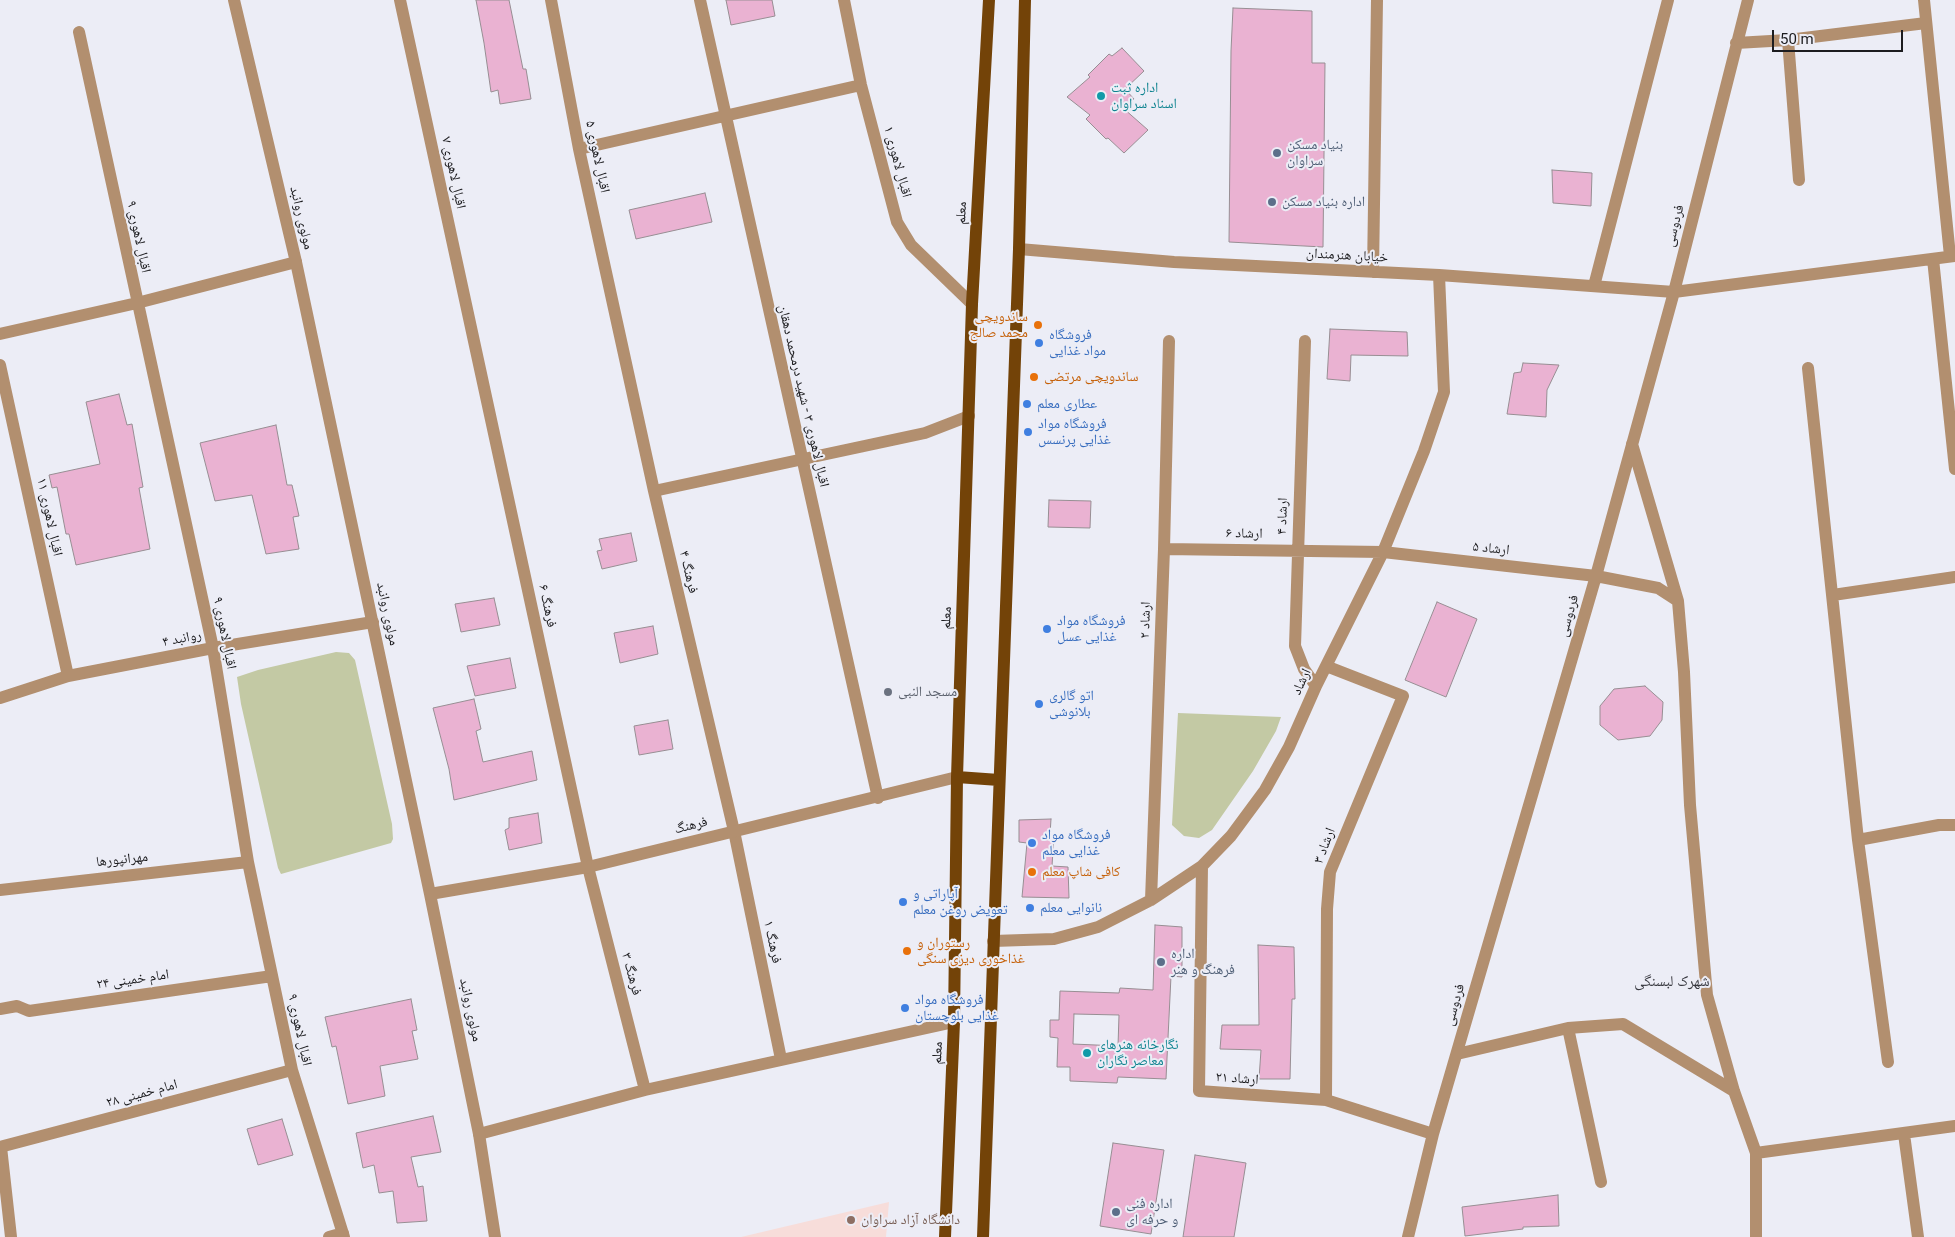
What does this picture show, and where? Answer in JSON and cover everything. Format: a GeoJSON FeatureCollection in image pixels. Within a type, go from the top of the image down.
{"type":"FeatureCollection","features":[{"type":"Feature","properties":{"kind":"main road","name":"معلم"},"geometry":{"type":"LineString","coordinates":[[945,1237],[954,1022],[957,777],[972,304],[989,0]]}},
{"type":"Feature","properties":{"kind":"main road"},"geometry":{"type":"LineString","coordinates":[[983,1237],[1019,249],[1025,0]]}},
{"type":"Feature","properties":{"kind":"main road"},"geometry":{"type":"LineString","coordinates":[[957,777],[999,780]]}},
{"type":"Feature","properties":{"kind":"street","name":"مولوی روانبد"},"geometry":{"type":"LineString","coordinates":[[234,0],[296,262],[373,622],[480,1134],[495,1237]]}},
{"type":"Feature","properties":{"kind":"street","name":"اقبال لاهوری ۷"},"geometry":{"type":"LineString","coordinates":[[400,0],[476,352]]}},
{"type":"Feature","properties":{"kind":"street","name":"اقبال لاهوری ۵"},"geometry":{"type":"LineString","coordinates":[[551,0],[579,149],[616,320]]}},
{"type":"Feature","properties":{"kind":"street","name":"اقبال لاهوری ۳ - شهید درمحمد دهقان"},"geometry":{"type":"LineString","coordinates":[[700,0],[878,798]]}},
{"type":"Feature","properties":{"kind":"street","name":"اقبال لاهوری ۱"},"geometry":{"type":"LineString","coordinates":[[844,0],[861,85],[897,222],[911,246],[972,304]]}},
{"type":"Feature","properties":{"kind":"street"},"geometry":{"type":"LineString","coordinates":[[1372,272],[1377,0]]}},
{"type":"Feature","properties":{"kind":"street"},"geometry":{"type":"LineString","coordinates":[[1594,286],[1668,0]]}},
{"type":"Feature","properties":{"kind":"street","name":"فردوسی"},"geometry":{"type":"LineString","coordinates":[[1409,1236],[1433,1134],[1596,576],[1674,292],[1748,0]]}},
{"type":"Feature","properties":{"kind":"street"},"geometry":{"type":"LineString","coordinates":[[1924,0],[1952,256]]}},
{"type":"Feature","properties":{"kind":"street"},"geometry":{"type":"LineString","coordinates":[[1736,43],[1788,40],[1926,23]]}},
{"type":"Feature","properties":{"kind":"street","name":"اقبال لاهوری ۹"},"geometry":{"type":"LineString","coordinates":[[78,32],[212,648],[248,862],[292,1070],[344,1235]]}},
{"type":"Feature","properties":{"kind":"street"},"geometry":{"type":"LineString","coordinates":[[1788,40],[1798,180]]}},
{"type":"Feature","properties":{"kind":"street"},"geometry":{"type":"LineString","coordinates":[[579,149],[861,85]]}},
{"type":"Feature","properties":{"kind":"street","name":"خیابان هنرمندان"},"geometry":{"type":"LineString","coordinates":[[1019,249],[1174,262],[1440,274],[1674,292],[1952,256]]}},
{"type":"Feature","properties":{"kind":"street"},"geometry":{"type":"LineString","coordinates":[[1933,259],[1955,469]]}},
{"type":"Feature","properties":{"kind":"street"},"geometry":{"type":"LineString","coordinates":[[0,334],[137,303],[296,262]]}},
{"type":"Feature","properties":{"kind":"street","name":"ارشاد"},"geometry":{"type":"LineString","coordinates":[[993,941],[1054,939],[1098,927],[1151,900],[1202,866],[1231,836],[1265,790],[1289,748],[1316,686],[1383,552],[1424,451],[1444,392],[1440,274]]}},
{"type":"Feature","properties":{"kind":"street","name":"فرهنگ ۴"},"geometry":{"type":"LineString","coordinates":[[616,320],[734,831]]}},
{"type":"Feature","properties":{"kind":"street","name":"ارشاد ۲"},"geometry":{"type":"LineString","coordinates":[[1151,900],[1164,549],[1169,341]]}},
{"type":"Feature","properties":{"kind":"street","name":"ارشاد ۴"},"geometry":{"type":"LineString","coordinates":[[1305,341],[1295,646],[1304,669],[1316,686]]}},
{"type":"Feature","properties":{"kind":"street","name":"فرهنگ ۶"},"geometry":{"type":"LineString","coordinates":[[476,352],[588,866]]}},
{"type":"Feature","properties":{"kind":"street","name":"اقبال لاهوری ۱۱"},"geometry":{"type":"LineString","coordinates":[[0,365],[68,676]]}},
{"type":"Feature","properties":{"kind":"street"},"geometry":{"type":"LineString","coordinates":[[1808,368],[1858,840],[1888,1062]]}},
{"type":"Feature","properties":{"kind":"street"},"geometry":{"type":"LineString","coordinates":[[654,491],[925,432],[969,416]]}},
{"type":"Feature","properties":{"kind":"street"},"geometry":{"type":"LineString","coordinates":[[1632,443],[1678,601],[1684,672],[1690,805],[1707,995],[1734,1091],[1756,1153],[1756,1237]]}},
{"type":"Feature","properties":{"kind":"street","name":"ارشاد ۶"},"geometry":{"type":"LineString","coordinates":[[1164,549],[1383,552]]}},
{"type":"Feature","properties":{"kind":"street","name":"ارشاد ۵"},"geometry":{"type":"LineString","coordinates":[[1383,552],[1596,576],[1658,588],[1678,601]]}},
{"type":"Feature","properties":{"kind":"street"},"geometry":{"type":"LineString","coordinates":[[1833,595],[1955,576]]}},
{"type":"Feature","properties":{"kind":"street","name":"روانبد ۴"},"geometry":{"type":"LineString","coordinates":[[0,698],[68,676],[212,648],[373,622]]}},
{"type":"Feature","properties":{"kind":"street","name":"ارشاد ۳"},"geometry":{"type":"LineString","coordinates":[[1326,666],[1403,696],[1330,872],[1327,909],[1326,1100]]}},
{"type":"Feature","properties":{"kind":"street","name":"فرهنگ"},"geometry":{"type":"LineString","coordinates":[[430,894],[588,866],[878,798],[957,777]]}},
{"type":"Feature","properties":{"kind":"street"},"geometry":{"type":"LineString","coordinates":[[1858,840],[1938,825],[1955,825]]}},
{"type":"Feature","properties":{"kind":"street","name":"فرهنگ ۱"},"geometry":{"type":"LineString","coordinates":[[734,831],[781,1059]]}},
{"type":"Feature","properties":{"kind":"street","name":"مهرانپورها"},"geometry":{"type":"LineString","coordinates":[[0,890],[248,862]]}},
{"type":"Feature","properties":{"kind":"street","name":"فرهنگ ۳"},"geometry":{"type":"LineString","coordinates":[[588,866],[646,1090]]}},
{"type":"Feature","properties":{"kind":"street","name":"ارشاد ۲۱"},"geometry":{"type":"LineString","coordinates":[[1202,866],[1199,1091],[1326,1100],[1433,1134]]}},
{"type":"Feature","properties":{"kind":"street","name":"امام خمینی ۲۴"},"geometry":{"type":"LineString","coordinates":[[0,1009],[17,1006],[29,1011],[272,976]]}},
{"type":"Feature","properties":{"kind":"street"},"geometry":{"type":"LineString","coordinates":[[480,1134],[646,1090],[954,1022]]}},
{"type":"Feature","properties":{"kind":"street"},"geometry":{"type":"LineString","coordinates":[[1457,1054],[1568,1028],[1623,1024],[1734,1091]]}},
{"type":"Feature","properties":{"kind":"street"},"geometry":{"type":"LineString","coordinates":[[1568,1028],[1601,1182]]}},
{"type":"Feature","properties":{"kind":"street","name":"امام خمینی ۲۸"},"geometry":{"type":"LineString","coordinates":[[0,1147],[292,1070]]}},
{"type":"Feature","properties":{"kind":"street"},"geometry":{"type":"LineString","coordinates":[[1756,1153],[1955,1126]]}},
{"type":"Feature","properties":{"kind":"street"},"geometry":{"type":"LineString","coordinates":[[1904,1134],[1918,1237]]}},
{"type":"Feature","properties":{"kind":"street"},"geometry":{"type":"LineString","coordinates":[[0,1147],[11,1237]]}},
{"type":"Feature","properties":{"kind":"street"},"geometry":{"type":"LineString","coordinates":[[329,1237],[344,1235]]}},
{"type":"Feature","properties":{"kind":"shaded area","name":"دانشگاه آزاد سراوان"},"geometry":{"type":"Polygon","coordinates":[[[889,1202],[886,1237],[741,1237],[889,1202]]]}},
{"type":"Feature","properties":{"kind":"green space"},"geometry":{"type":"Polygon","coordinates":[[[336,652],[349,653],[355,660],[392,824],[393,839],[391,843],[281,874],[278,868],[241,704],[237,677],[258,670],[336,652]]]}},
{"type":"Feature","properties":{"kind":"green space"},"geometry":{"type":"Polygon","coordinates":[[[1178,713],[1281,717],[1276,731],[1253,771],[1212,830],[1199,838],[1184,836],[1172,825],[1178,713]]]}},
{"type":"Feature","properties":{"kind":"building"},"geometry":{"type":"Polygon","coordinates":[[[476,0],[509,0],[523,69],[526,69],[531,99],[500,104],[498,90],[491,92],[476,0]]]}},
{"type":"Feature","properties":{"kind":"building"},"geometry":{"type":"Polygon","coordinates":[[[726,0],[772,0],[775,16],[731,25],[726,0]]]}},
{"type":"Feature","properties":{"kind":"building","name":"بنیاد مسکن سراوان"},"geometry":{"type":"Polygon","coordinates":[[[1233,8],[1312,11],[1312,63],[1325,63],[1323,247],[1229,242],[1233,8]]]}},
{"type":"Feature","properties":{"kind":"building","name":"اداره ثبت اسناد سراوان"},"geometry":{"type":"Polygon","coordinates":[[[1122,48],[1144,71],[1125,89],[1134,99],[1123,108],[1148,130],[1124,153],[1108,138],[1106,139],[1086,119],[1090,115],[1067,97],[1090,77],[1088,75],[1109,54],[1112,56],[1122,48]]]}},
{"type":"Feature","properties":{"kind":"building"},"geometry":{"type":"Polygon","coordinates":[[[1552,170],[1592,173],[1591,206],[1553,203],[1552,170]]]}},
{"type":"Feature","properties":{"kind":"building"},"geometry":{"type":"Polygon","coordinates":[[[705,193],[712,222],[636,239],[629,210],[705,193]]]}},
{"type":"Feature","properties":{"kind":"building"},"geometry":{"type":"Polygon","coordinates":[[[1330,329],[1407,332],[1408,356],[1351,355],[1350,381],[1327,379],[1330,329]]]}},
{"type":"Feature","properties":{"kind":"building"},"geometry":{"type":"Polygon","coordinates":[[[1523,363],[1559,365],[1547,390],[1546,417],[1507,414],[1514,373],[1521,372],[1523,363]]]}},
{"type":"Feature","properties":{"kind":"building"},"geometry":{"type":"Polygon","coordinates":[[[119,394],[127,425],[132,424],[143,487],[139,488],[150,549],[76,565],[69,534],[66,534],[57,487],[52,488],[49,475],[100,464],[86,402],[119,394]]]}},
{"type":"Feature","properties":{"kind":"building"},"geometry":{"type":"Polygon","coordinates":[[[276,425],[287,485],[292,485],[299,516],[293,517],[299,549],[266,554],[252,495],[215,501],[200,443],[276,425]]]}},
{"type":"Feature","properties":{"kind":"building"},"geometry":{"type":"Polygon","coordinates":[[[1049,500],[1091,501],[1090,528],[1048,527],[1049,500]]]}},
{"type":"Feature","properties":{"kind":"building"},"geometry":{"type":"Polygon","coordinates":[[[631,533],[637,561],[602,569],[597,551],[602,550],[599,539],[631,533]]]}},
{"type":"Feature","properties":{"kind":"building"},"geometry":{"type":"Polygon","coordinates":[[[494,598],[500,625],[461,632],[455,604],[494,598]]]}},
{"type":"Feature","properties":{"kind":"building"},"geometry":{"type":"Polygon","coordinates":[[[1437,602],[1477,619],[1446,697],[1405,680],[1437,602]]]}},
{"type":"Feature","properties":{"kind":"building"},"geometry":{"type":"Polygon","coordinates":[[[653,626],[658,654],[620,663],[614,633],[653,626]]]}},
{"type":"Feature","properties":{"kind":"building"},"geometry":{"type":"Polygon","coordinates":[[[510,658],[516,688],[475,696],[467,666],[510,658]]]}},
{"type":"Feature","properties":{"kind":"building"},"geometry":{"type":"Polygon","coordinates":[[[1645,686],[1663,702],[1662,720],[1650,736],[1618,740],[1600,725],[1600,706],[1614,689],[1645,686]]]}},
{"type":"Feature","properties":{"kind":"building"},"geometry":{"type":"Polygon","coordinates":[[[474,699],[481,729],[476,731],[483,762],[532,751],[537,780],[454,800],[449,769],[433,708],[474,699]]]}},
{"type":"Feature","properties":{"kind":"building"},"geometry":{"type":"Polygon","coordinates":[[[668,720],[673,749],[639,755],[634,726],[668,720]]]}},
{"type":"Feature","properties":{"kind":"building"},"geometry":{"type":"Polygon","coordinates":[[[538,813],[542,843],[509,850],[505,830],[509,828],[509,818],[538,813]]]}},
{"type":"Feature","properties":{"kind":"building"},"geometry":{"type":"Polygon","coordinates":[[[1051,819],[1050,835],[1054,835],[1052,866],[1068,867],[1069,898],[1022,897],[1027,843],[1019,842],[1019,820],[1051,819]]]}},
{"type":"Feature","properties":{"kind":"building"},"geometry":{"type":"Polygon","coordinates":[[[1155,925],[1182,927],[1182,977],[1171,976],[1166,1079],[1118,1077],[1117,1083],[1070,1081],[1070,1067],[1057,1067],[1058,1038],[1050,1037],[1050,1020],[1059,1020],[1060,991],[1119,993],[1120,988],[1153,990],[1155,925]],[[1074,1014],[1073,1044],[1118,1046],[1119,1015],[1074,1014]]]}},
{"type":"Feature","properties":{"kind":"building"},"geometry":{"type":"Polygon","coordinates":[[[1258,945],[1294,947],[1295,999],[1292,999],[1290,1079],[1259,1079],[1261,1050],[1220,1049],[1222,1025],[1259,1025],[1258,945]]]}},
{"type":"Feature","properties":{"kind":"building"},"geometry":{"type":"Polygon","coordinates":[[[411,999],[417,1030],[412,1031],[418,1059],[380,1066],[385,1096],[348,1104],[336,1046],[332,1047],[325,1017],[411,999]]]}},
{"type":"Feature","properties":{"kind":"building"},"geometry":{"type":"Polygon","coordinates":[[[433,1116],[441,1152],[411,1157],[418,1187],[423,1186],[427,1221],[397,1223],[393,1191],[379,1193],[374,1165],[363,1168],[356,1133],[433,1116]]]}},
{"type":"Feature","properties":{"kind":"building"},"geometry":{"type":"Polygon","coordinates":[[[282,1119],[293,1155],[258,1165],[247,1129],[282,1119]]]}},
{"type":"Feature","properties":{"kind":"building"},"geometry":{"type":"Polygon","coordinates":[[[1113,1143],[1164,1150],[1151,1234],[1100,1226],[1113,1143]]]}},
{"type":"Feature","properties":{"kind":"building"},"geometry":{"type":"Polygon","coordinates":[[[1195,1155],[1246,1163],[1234,1237],[1183,1237],[1195,1155]]]}},
{"type":"Feature","properties":{"kind":"building"},"geometry":{"type":"Polygon","coordinates":[[[1558,1195],[1559,1226],[1523,1227],[1523,1229],[1465,1236],[1462,1207],[1558,1195]]]}},
{"type":"Feature","properties":{"kind":"place","name":"اداره ثبت اسناد سراوان"},"geometry":{"type":"Point","coordinates":[1101,96]}},
{"type":"Feature","properties":{"kind":"place","name":"بنیاد مسکن سراوان"},"geometry":{"type":"Point","coordinates":[1277,153]}},
{"type":"Feature","properties":{"kind":"place","name":"اداره بنیاد مسکن"},"geometry":{"type":"Point","coordinates":[1272,202]}},
{"type":"Feature","properties":{"kind":"place","name":"ساندویچی محمد صالح"},"geometry":{"type":"Point","coordinates":[1038,325]}},
{"type":"Feature","properties":{"kind":"place","name":"فروشگاه مواد غذایی"},"geometry":{"type":"Point","coordinates":[1039,343]}},
{"type":"Feature","properties":{"kind":"place","name":"ساندویچی مرتضی"},"geometry":{"type":"Point","coordinates":[1034,377]}},
{"type":"Feature","properties":{"kind":"place","name":"عطاری معلم"},"geometry":{"type":"Point","coordinates":[1027,404]}},
{"type":"Feature","properties":{"kind":"place","name":"فروشگاه مواد غذایی پرنسس"},"geometry":{"type":"Point","coordinates":[1028,432]}},
{"type":"Feature","properties":{"kind":"place","name":"فروشگاه مواد غذایی عسل"},"geometry":{"type":"Point","coordinates":[1047,629]}},
{"type":"Feature","properties":{"kind":"place","name":"مسجد النبی"},"geometry":{"type":"Point","coordinates":[888,692]}},
{"type":"Feature","properties":{"kind":"place","name":"اتو گالری بلانوشی"},"geometry":{"type":"Point","coordinates":[1039,704]}},
{"type":"Feature","properties":{"kind":"place","name":"فروشگاه مواد غذایی معلم"},"geometry":{"type":"Point","coordinates":[1032,843]}},
{"type":"Feature","properties":{"kind":"place","name":"کافی شاپ معلم"},"geometry":{"type":"Point","coordinates":[1032,872]}},
{"type":"Feature","properties":{"kind":"place","name":"آپاراتی و تعویض روغن معلم"},"geometry":{"type":"Point","coordinates":[903,902]}},
{"type":"Feature","properties":{"kind":"place","name":"نانوایی معلم"},"geometry":{"type":"Point","coordinates":[1030,908]}},
{"type":"Feature","properties":{"kind":"place","name":"رستوران و غذاخوری دیزی سنگی"},"geometry":{"type":"Point","coordinates":[907,951]}},
{"type":"Feature","properties":{"kind":"place","name":"اداره فرهنگ و هنر"},"geometry":{"type":"Point","coordinates":[1161,962]}},
{"type":"Feature","properties":{"kind":"place","name":"فروشگاه مواد غذایی بلوچستان"},"geometry":{"type":"Point","coordinates":[905,1008]}},
{"type":"Feature","properties":{"kind":"place","name":"نگارخانه هنرهای معاصر نگاران"},"geometry":{"type":"Point","coordinates":[1087,1053]}},
{"type":"Feature","properties":{"kind":"place","name":"اداره فنی و حرفه ای"},"geometry":{"type":"Point","coordinates":[1116,1212]}},
{"type":"Feature","properties":{"kind":"place","name":"دانشگاه آزاد سراوان"},"geometry":{"type":"Point","coordinates":[851,1220]}},
{"type":"Feature","properties":{"kind":"district","name":"شهرک لبسنگی"},"geometry":{"type":"Point","coordinates":[1672,982]}}]}
